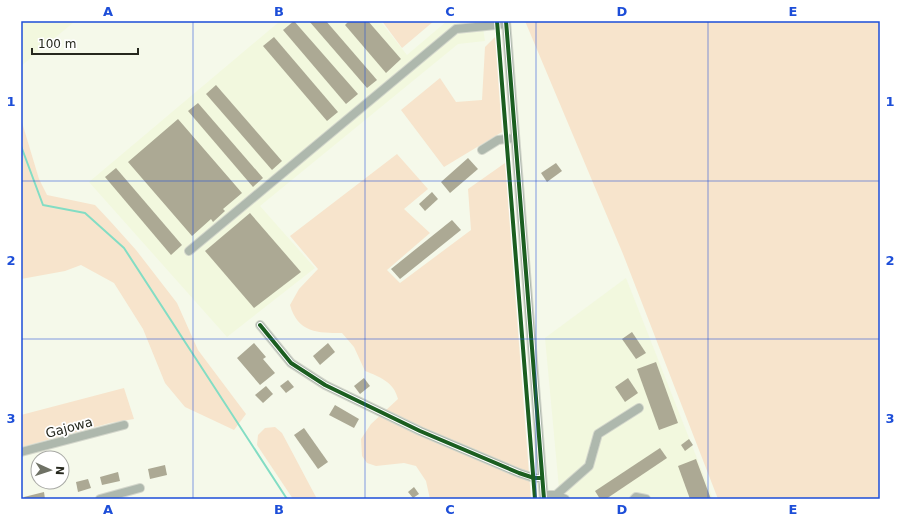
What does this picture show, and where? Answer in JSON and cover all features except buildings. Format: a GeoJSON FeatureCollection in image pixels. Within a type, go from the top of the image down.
{"type":"FeatureCollection","features":[{"type":"Feature","properties":{"kind":"street"},"geometry":{"type":"LineString","coordinates":[[189,251],[456,29],[506,23],[544,497],[556,495],[589,466],[598,434],[639,408]]}},
{"type":"Feature","properties":{"kind":"street"},"geometry":{"type":"LineString","coordinates":[[482,150],[498,140],[515,138]]}},
{"type":"Feature","properties":{"kind":"street"},"geometry":{"type":"LineString","coordinates":[[260,325],[292,363],[325,385],[399,421],[505,467],[534,478],[542,478]]}},
{"type":"Feature","properties":{"kind":"street","name":"Gajowa"},"geometry":{"type":"LineString","coordinates":[[21,452],[124,425]]}},
{"type":"Feature","properties":{"kind":"street"},"geometry":{"type":"LineString","coordinates":[[100,499],[140,488]]}},
{"type":"Feature","properties":{"kind":"street"},"geometry":{"type":"LineString","coordinates":[[556,495],[565,499]]}},
{"type":"Feature","properties":{"kind":"street"},"geometry":{"type":"LineString","coordinates":[[634,499],[636,497],[646,499]]}},
{"type":"Feature","properties":{"kind":"shaded area"},"geometry":{"type":"Polygon","coordinates":[[[21,21],[75,21],[21,66],[21,21]]]}},
{"type":"Feature","properties":{"kind":"shaded area"},"geometry":{"type":"Polygon","coordinates":[[[280,21],[380,21],[407,55],[447,21],[482,21],[485,41],[458,44],[260,206],[315,268],[227,337],[89,182],[280,21]]]}},
{"type":"Feature","properties":{"kind":"shaded area"},"geometry":{"type":"Polygon","coordinates":[[[382,21],[434,21],[402,48],[382,21]]]}},
{"type":"Feature","properties":{"kind":"shaded area"},"geometry":{"type":"Polygon","coordinates":[[[525,21],[880,21],[880,499],[718,499],[623,254],[525,21]]]}},
{"type":"Feature","properties":{"kind":"shaded area"},"geometry":{"type":"Polygon","coordinates":[[[495,37],[502,132],[444,167],[401,110],[440,78],[456,102],[482,100],[485,47],[495,37]]]}},
{"type":"Feature","properties":{"kind":"shaded area"},"geometry":{"type":"Polygon","coordinates":[[[21,119],[39,179],[47,195],[95,205],[136,250],[177,303],[198,350],[246,414],[234,430],[185,407],[165,383],[143,329],[114,283],[81,265],[65,271],[21,279],[21,119]]]}},
{"type":"Feature","properties":{"kind":"shaded area"},"geometry":{"type":"Polygon","coordinates":[[[397,154],[428,189],[404,209],[430,233],[387,270],[400,283],[471,230],[468,189],[505,163],[531,499],[430,499],[426,481],[416,466],[404,463],[376,466],[367,463],[362,456],[361,439],[371,424],[398,399],[396,393],[386,381],[365,371],[354,347],[342,333],[325,333],[310,330],[298,321],[290,305],[299,289],[318,269],[290,236],[397,154]]]}},
{"type":"Feature","properties":{"kind":"shaded area"},"geometry":{"type":"Polygon","coordinates":[[[626,278],[713,499],[560,499],[545,338],[626,278]]]}},
{"type":"Feature","properties":{"kind":"shaded area"},"geometry":{"type":"Polygon","coordinates":[[[124,388],[134,419],[110,423],[21,447],[21,415],[124,388]]]}},
{"type":"Feature","properties":{"kind":"shaded area"},"geometry":{"type":"Polygon","coordinates":[[[275,427],[282,433],[317,499],[293,499],[257,445],[258,435],[265,428],[275,427]]]}},
{"type":"Feature","properties":{"kind":"waterway"},"geometry":{"type":"LineString","coordinates":[[21,146],[43,205],[85,213],[124,248],[287,499]]}},
{"type":"Feature","properties":{"kind":"cycle path"},"geometry":{"type":"LineString","coordinates":[[497,21],[535,499]]}},
{"type":"Feature","properties":{"kind":"cycle path"},"geometry":{"type":"LineString","coordinates":[[506,21],[544,499]]}},
{"type":"Feature","properties":{"kind":"cycle path"},"geometry":{"type":"LineString","coordinates":[[260,325],[291,363],[325,385],[420,431],[519,473],[534,478],[540,478]]}}]}
